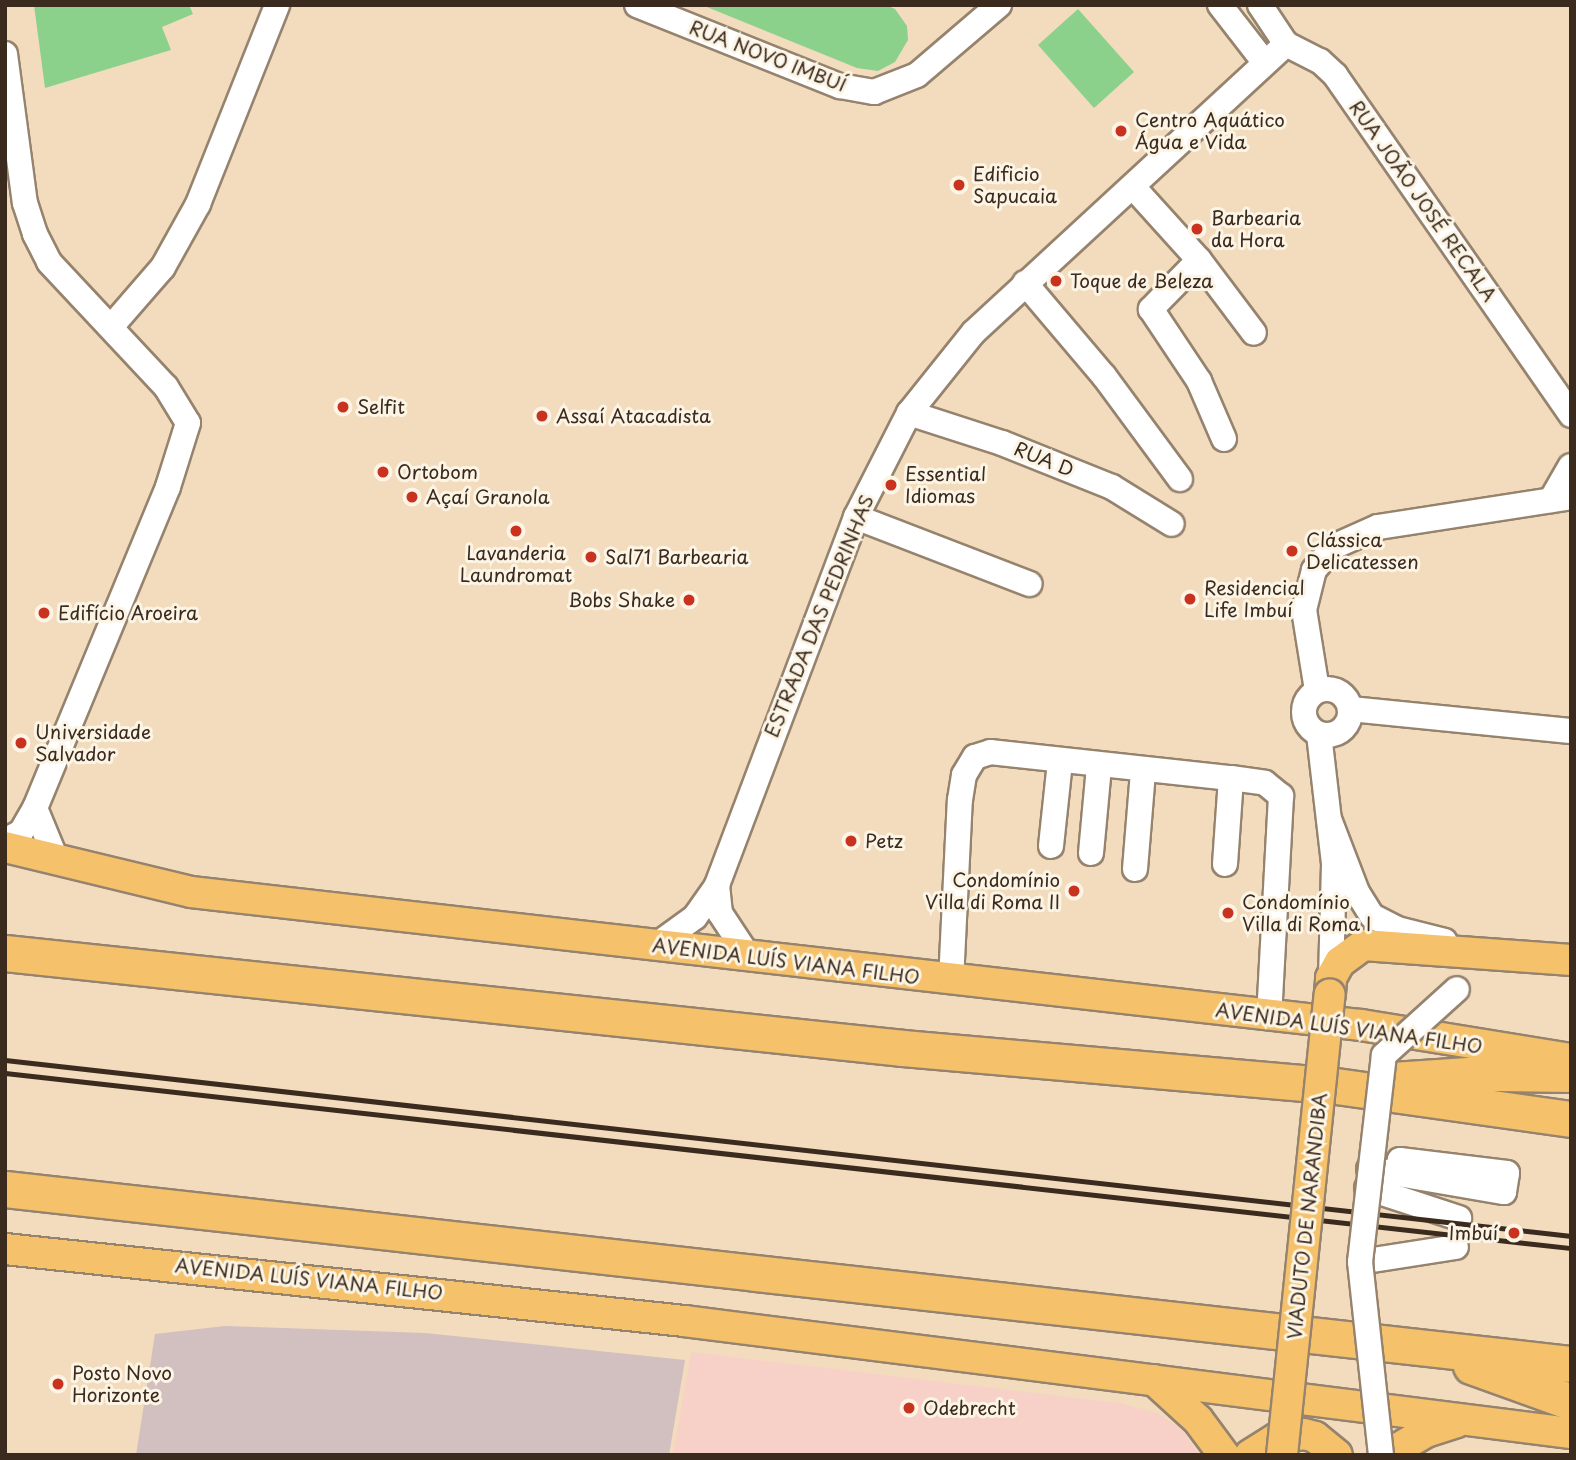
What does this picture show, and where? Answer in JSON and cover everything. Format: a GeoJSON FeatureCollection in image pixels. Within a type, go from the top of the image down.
{"type":"FeatureCollection","features":[{"type":"Feature","properties":{"kind":"highway"},"geometry":{"type":"LineString","coordinates":[[5,953],[903,1048],[1329,1086],[1571,1119]]}},
{"type":"Feature","properties":{"kind":"highway"},"geometry":{"type":"LineString","coordinates":[[1329,1086],[1497,1073],[1571,1074]]}},
{"type":"Feature","properties":{"kind":"highway"},"geometry":{"type":"LineString","coordinates":[[5,1189],[1571,1364]]}},
{"type":"Feature","properties":{"kind":"highway"},"geometry":{"type":"LineString","coordinates":[[1426,1349],[1571,1402]]}},
{"type":"Feature","properties":{"kind":"main road","name":"AVENIDA LUÍS VIANA FILHO"},"geometry":{"type":"LineString","coordinates":[[5,847],[191,892],[951,981],[1269,1015],[1571,1059]]}},
{"type":"Feature","properties":{"kind":"main road"},"geometry":{"type":"LineString","coordinates":[[1330,986],[1340,962],[1363,945],[1571,960]]}},
{"type":"Feature","properties":{"kind":"main road","name":"VIADUTO DE NARANDIBA"},"geometry":{"type":"LineString","coordinates":[[1282,1455],[1330,986]]}},
{"type":"Feature","properties":{"kind":"main road","name":"AVENIDA LUÍS VIANA FILHO"},"geometry":{"type":"LineString","coordinates":[[5,1249],[684,1321],[1571,1433]]}},
{"type":"Feature","properties":{"kind":"main road"},"geometry":{"type":"LineString","coordinates":[[1154,1380],[1198,1420],[1224,1455]]}},
{"type":"Feature","properties":{"kind":"main road"},"geometry":{"type":"LineString","coordinates":[[1387,1455],[1426,1432],[1466,1420]]}},
{"type":"Feature","properties":{"kind":"main road"},"geometry":{"type":"LineString","coordinates":[[1250,1455],[1277,1438],[1304,1434],[1315,1437],[1337,1455]]}},
{"type":"Feature","properties":{"kind":"street"},"geometry":{"type":"LineString","coordinates":[[111,327],[163,267],[188,224],[276,5]]}},
{"type":"Feature","properties":{"kind":"street","name":"RUA NOVO IMBUÍ"},"geometry":{"type":"LineString","coordinates":[[637,5],[840,86],[874,92],[916,75],[999,5]]}},
{"type":"Feature","properties":{"kind":"street"},"geometry":{"type":"LineString","coordinates":[[1220,5],[1265,63]]}},
{"type":"Feature","properties":{"kind":"street","name":"RUA JOÃO JOSÉ RECALA"},"geometry":{"type":"LineString","coordinates":[[1259,5],[1286,44],[1320,61],[1335,75],[1571,415]]}},
{"type":"Feature","properties":{"kind":"street","name":"ESTRADA DAS PEDRINHAS"},"geometry":{"type":"LineString","coordinates":[[655,946],[695,917],[717,886],[856,517],[909,413],[937,373],[1025,283],[1133,188],[1286,44]]}},
{"type":"Feature","properties":{"kind":"street"},"geometry":{"type":"LineString","coordinates":[[5,54],[25,203],[35,234],[49,262],[177,400],[187,432],[35,808],[21,832],[5,841]]}},
{"type":"Feature","properties":{"kind":"street"},"geometry":{"type":"LineString","coordinates":[[1133,188],[1199,260],[1254,333]]}},
{"type":"Feature","properties":{"kind":"street"},"geometry":{"type":"LineString","coordinates":[[1199,260],[1151,309],[1199,381],[1224,439]]}},
{"type":"Feature","properties":{"kind":"street"},"geometry":{"type":"LineString","coordinates":[[1025,283],[1104,376],[1180,479]]}},
{"type":"Feature","properties":{"kind":"street","name":"RUA D"},"geometry":{"type":"LineString","coordinates":[[909,413],[1002,443],[1100,482],[1172,524]]}},
{"type":"Feature","properties":{"kind":"street"},"geometry":{"type":"LineString","coordinates":[[1324,689],[1307,699],[1303,713],[1308,726],[1326,734],[1346,725],[1350,709],[1344,696],[1324,689],[1312,661],[1304,610],[1314,570],[1333,547],[1378,527],[1561,498],[1571,466]]}},
{"type":"Feature","properties":{"kind":"street"},"geometry":{"type":"LineString","coordinates":[[856,517],[1030,584]]}},
{"type":"Feature","properties":{"kind":"street"},"geometry":{"type":"LineString","coordinates":[[1350,709],[1571,731]]}},
{"type":"Feature","properties":{"kind":"street"},"geometry":{"type":"LineString","coordinates":[[1326,734],[1325,766],[1334,864],[1330,986]]}},
{"type":"Feature","properties":{"kind":"street"},"geometry":{"type":"LineString","coordinates":[[951,981],[960,800],[969,764],[981,753],[990,752],[1100,767],[1265,783],[1280,796],[1269,1015]]}},
{"type":"Feature","properties":{"kind":"street"},"geometry":{"type":"LineString","coordinates":[[1051,846],[1060,762]]}},
{"type":"Feature","properties":{"kind":"street"},"geometry":{"type":"LineString","coordinates":[[1091,853],[1100,767]]}},
{"type":"Feature","properties":{"kind":"street"},"geometry":{"type":"LineString","coordinates":[[1135,869],[1143,771]]}},
{"type":"Feature","properties":{"kind":"street"},"geometry":{"type":"LineString","coordinates":[[1225,864],[1231,778]]}},
{"type":"Feature","properties":{"kind":"street"},"geometry":{"type":"LineString","coordinates":[[35,808],[56,859]]}},
{"type":"Feature","properties":{"kind":"street"},"geometry":{"type":"LineString","coordinates":[[1329,819],[1357,892],[1383,925],[1506,954]]}},
{"type":"Feature","properties":{"kind":"street"},"geometry":{"type":"LineString","coordinates":[[717,886],[720,913],[749,957]]}},
{"type":"Feature","properties":{"kind":"street"},"geometry":{"type":"LineString","coordinates":[[1381,1455],[1360,1262],[1384,1055],[1457,989]]}},
{"type":"Feature","properties":{"kind":"street"},"geometry":{"type":"LineString","coordinates":[[1368,1178],[1504,1192],[1507,1173],[1400,1160],[1398,1167],[1497,1184],[1497,1179],[1402,1164]]}},
{"type":"Feature","properties":{"kind":"street"},"geometry":{"type":"LineString","coordinates":[[1368,1178],[1459,1218]]}},
{"type":"Feature","properties":{"kind":"street"},"geometry":{"type":"LineString","coordinates":[[1360,1262],[1456,1247]]}},
{"type":"Feature","properties":{"kind":"shaded area"},"geometry":{"type":"Polygon","coordinates":[[[225,1326],[425,1333],[685,1360],[669,1455],[136,1455],[155,1334],[225,1326]]]}},
{"type":"Feature","properties":{"kind":"shaded area","name":"Odebrecht"},"geometry":{"type":"Polygon","coordinates":[[[691,1352],[1119,1403],[1157,1413],[1182,1429],[1199,1455],[673,1455],[691,1352]]]}},
{"type":"Feature","properties":{"kind":"green space"},"geometry":{"type":"Polygon","coordinates":[[[34,5],[189,5],[193,14],[162,27],[171,50],[45,88],[34,5]]]}},
{"type":"Feature","properties":{"kind":"green space"},"geometry":{"type":"Polygon","coordinates":[[[702,5],[886,5],[895,9],[907,26],[908,40],[895,62],[878,71],[857,68],[702,5]]]}},
{"type":"Feature","properties":{"kind":"green space"},"geometry":{"type":"Polygon","coordinates":[[[1078,9],[1134,72],[1094,108],[1038,45],[1078,9]]]}},
{"type":"Feature","properties":{"kind":"railway"},"geometry":{"type":"LineString","coordinates":[[5,1060],[1571,1236]]}},
{"type":"Feature","properties":{"kind":"railway"},"geometry":{"type":"LineString","coordinates":[[5,1073],[1571,1248]]}},
{"type":"Feature","properties":{"kind":"place","name":"Centro Aquático Água e Vida"},"geometry":{"type":"Point","coordinates":[1121,131]}},
{"type":"Feature","properties":{"kind":"place","name":"Edificio Sapucaia"},"geometry":{"type":"Point","coordinates":[959,185]}},
{"type":"Feature","properties":{"kind":"place","name":"Barbearia da Hora"},"geometry":{"type":"Point","coordinates":[1197,229]}},
{"type":"Feature","properties":{"kind":"place","name":"Toque de Beleza"},"geometry":{"type":"Point","coordinates":[1056,281]}},
{"type":"Feature","properties":{"kind":"place","name":"Selfit"},"geometry":{"type":"Point","coordinates":[343,407]}},
{"type":"Feature","properties":{"kind":"place","name":"Assaí Atacadista"},"geometry":{"type":"Point","coordinates":[542,416]}},
{"type":"Feature","properties":{"kind":"place","name":"Ortobom"},"geometry":{"type":"Point","coordinates":[383,472]}},
{"type":"Feature","properties":{"kind":"place","name":"Essential Idiomas"},"geometry":{"type":"Point","coordinates":[891,485]}},
{"type":"Feature","properties":{"kind":"place","name":"Açaí Granola"},"geometry":{"type":"Point","coordinates":[412,497]}},
{"type":"Feature","properties":{"kind":"place","name":"Lavanderia Laundromat"},"geometry":{"type":"Point","coordinates":[516,531]}},
{"type":"Feature","properties":{"kind":"place","name":"Clássica Delicatessen"},"geometry":{"type":"Point","coordinates":[1292,551]}},
{"type":"Feature","properties":{"kind":"place","name":"Sal71 Barbearia"},"geometry":{"type":"Point","coordinates":[591,557]}},
{"type":"Feature","properties":{"kind":"place","name":"Residencial Life Imbuí"},"geometry":{"type":"Point","coordinates":[1190,599]}},
{"type":"Feature","properties":{"kind":"place","name":"Bobs Shake"},"geometry":{"type":"Point","coordinates":[689,600]}},
{"type":"Feature","properties":{"kind":"place","name":"Edifício Aroeira"},"geometry":{"type":"Point","coordinates":[44,613]}},
{"type":"Feature","properties":{"kind":"place","name":"Universidade Salvador"},"geometry":{"type":"Point","coordinates":[21,743]}},
{"type":"Feature","properties":{"kind":"place","name":"Petz"},"geometry":{"type":"Point","coordinates":[851,841]}},
{"type":"Feature","properties":{"kind":"place","name":"Condomínio Villa di Roma II"},"geometry":{"type":"Point","coordinates":[1074,891]}},
{"type":"Feature","properties":{"kind":"place","name":"Condomínio Villa di Roma I"},"geometry":{"type":"Point","coordinates":[1228,913]}},
{"type":"Feature","properties":{"kind":"place","name":"Imbuí"},"geometry":{"type":"Point","coordinates":[1514,1233]}},
{"type":"Feature","properties":{"kind":"place","name":"Posto Novo Horizonte"},"geometry":{"type":"Point","coordinates":[58,1384]}},
{"type":"Feature","properties":{"kind":"place","name":"Odebrecht"},"geometry":{"type":"Point","coordinates":[909,1408]}}]}
